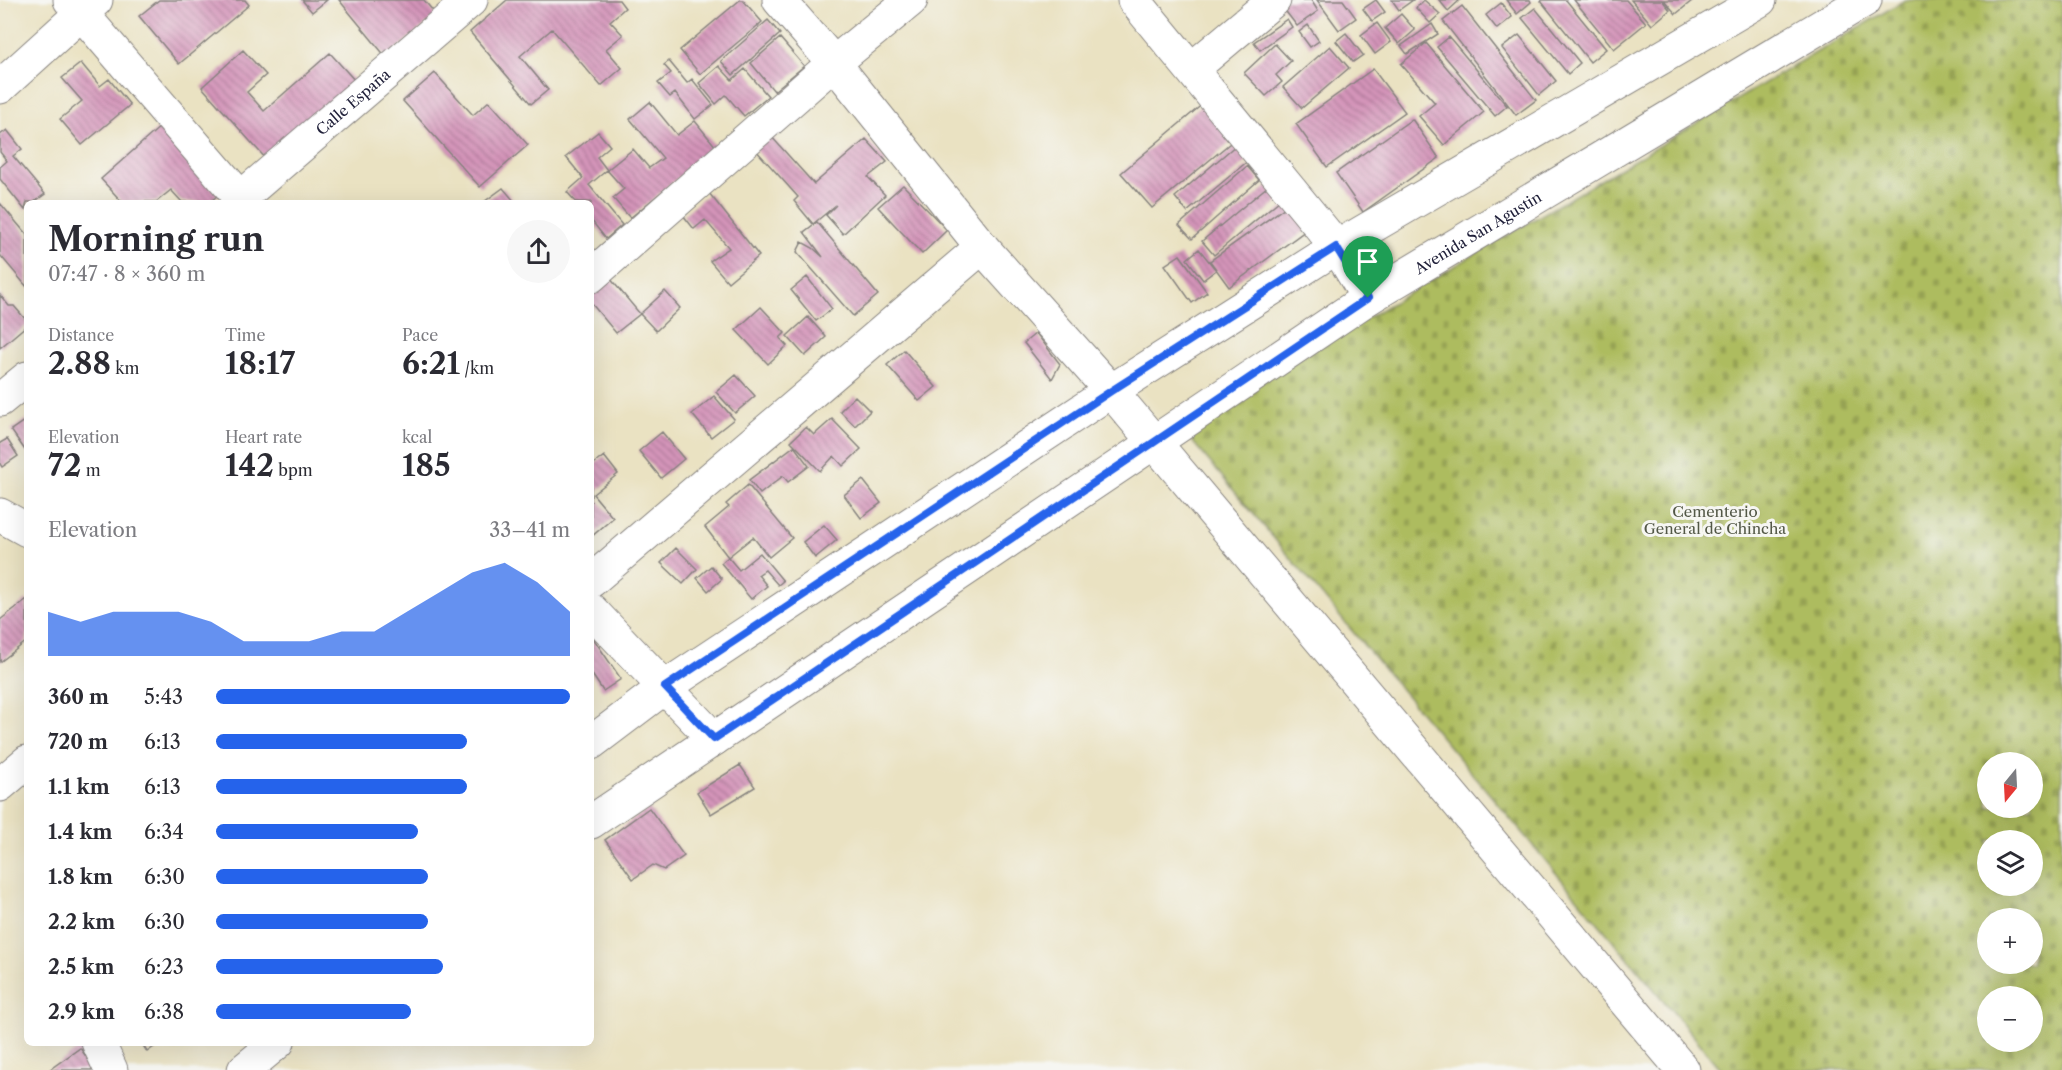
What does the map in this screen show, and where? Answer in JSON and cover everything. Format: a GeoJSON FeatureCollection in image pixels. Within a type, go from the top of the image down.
{"type":"FeatureCollection","features":[{"type":"Feature","properties":{"kind":"street","name":"Calle España"},"geometry":{"type":"LineString","coordinates":[[241,200],[471,0]]}},
{"type":"Feature","properties":{"kind":"street"},"geometry":{"type":"LineString","coordinates":[[779,0],[834,63],[982,247],[1111,391],[1683,1070]]}},
{"type":"Feature","properties":{"kind":"street"},"geometry":{"type":"LineString","coordinates":[[594,273],[834,63],[911,0]]}},
{"type":"Feature","properties":{"kind":"street"},"geometry":{"type":"LineString","coordinates":[[1134,0],[1336,247],[1368,298]]}},
{"type":"Feature","properties":{"kind":"street"},"geometry":{"type":"LineString","coordinates":[[1192,69],[1274,0]]}},
{"type":"Feature","properties":{"kind":"street"},"geometry":{"type":"LineString","coordinates":[[594,741],[665,687],[1111,391],[1336,247],[1760,0]]}},
{"type":"Feature","properties":{"kind":"street"},"geometry":{"type":"LineString","coordinates":[[0,87],[82,4],[239,200]]}},
{"type":"Feature","properties":{"kind":"street","name":"Avenida San Agustin"},"geometry":{"type":"LineString","coordinates":[[594,820],[1368,298],[1844,5]]}},
{"type":"Feature","properties":{"kind":"street"},"geometry":{"type":"LineString","coordinates":[[594,578],[982,247]]}},
{"type":"Feature","properties":{"kind":"street"},"geometry":{"type":"LineString","coordinates":[[0,400],[24,380]]}},
{"type":"Feature","properties":{"kind":"street"},"geometry":{"type":"LineString","coordinates":[[0,515],[24,528]]}},
{"type":"Feature","properties":{"kind":"street"},"geometry":{"type":"LineString","coordinates":[[594,613],[714,739]]}},
{"type":"Feature","properties":{"kind":"street"},"geometry":{"type":"LineString","coordinates":[[0,784],[24,764]]}},
{"type":"Feature","properties":{"kind":"street"},"geometry":{"type":"LineString","coordinates":[[100,1046],[111,1070]]}},
{"type":"Feature","properties":{"kind":"street"},"geometry":{"type":"LineString","coordinates":[[244,1070],[273,1046]]}},
{"type":"Feature","properties":{"kind":"green space","name":"Cementerio General de Chincha"},"geometry":{"type":"Polygon","coordinates":[[[1905,0],[2062,0],[2062,1070],[1722,1070],[1181,428],[1905,0]]]}},
{"type":"Feature","properties":{"kind":"building"},"geometry":{"type":"Polygon","coordinates":[[[159,0],[245,0],[249,5],[179,64],[139,16],[159,0]]]}},
{"type":"Feature","properties":{"kind":"building"},"geometry":{"type":"Polygon","coordinates":[[[302,0],[327,0],[312,12],[302,0]]]}},
{"type":"Feature","properties":{"kind":"building"},"geometry":{"type":"Polygon","coordinates":[[[339,0],[424,0],[437,16],[386,57],[339,0]]]}},
{"type":"Feature","properties":{"kind":"building"},"geometry":{"type":"Polygon","coordinates":[[[507,0],[619,0],[625,8],[610,21],[623,35],[606,49],[622,68],[601,86],[552,29],[520,56],[548,90],[531,104],[470,32],[507,0]]]}},
{"type":"Feature","properties":{"kind":"building"},"geometry":{"type":"Polygon","coordinates":[[[740,0],[743,0],[762,22],[700,74],[680,50],[740,0]]]}},
{"type":"Feature","properties":{"kind":"building"},"geometry":{"type":"Polygon","coordinates":[[[1285,0],[1311,0],[1318,11],[1297,26],[1280,4],[1285,0]]]}},
{"type":"Feature","properties":{"kind":"building"},"geometry":{"type":"Polygon","coordinates":[[[1317,0],[1343,0],[1356,18],[1339,30],[1317,0]]]}},
{"type":"Feature","properties":{"kind":"building"},"geometry":{"type":"Polygon","coordinates":[[[1376,0],[1385,12],[1372,21],[1363,9],[1376,0]]]}},
{"type":"Feature","properties":{"kind":"building"},"geometry":{"type":"Polygon","coordinates":[[[1392,0],[1413,0],[1399,10],[1392,0]]]}},
{"type":"Feature","properties":{"kind":"building"},"geometry":{"type":"Polygon","coordinates":[[[1424,0],[1440,14],[1430,23],[1416,8],[1424,0]]]}},
{"type":"Feature","properties":{"kind":"building"},"geometry":{"type":"Polygon","coordinates":[[[1439,0],[1460,0],[1448,11],[1439,0]]]}},
{"type":"Feature","properties":{"kind":"building"},"geometry":{"type":"Polygon","coordinates":[[[1506,0],[1530,0],[1531,2],[1517,14],[1506,0]]]}},
{"type":"Feature","properties":{"kind":"building"},"geometry":{"type":"Polygon","coordinates":[[[1566,0],[1606,49],[1590,62],[1541,1],[1566,0]]]}},
{"type":"Feature","properties":{"kind":"building"},"geometry":{"type":"Polygon","coordinates":[[[1574,0],[1626,0],[1646,23],[1614,49],[1574,0]]]}},
{"type":"Feature","properties":{"kind":"building"},"geometry":{"type":"Polygon","coordinates":[[[1631,0],[1662,0],[1670,10],[1652,25],[1631,0]]]}},
{"type":"Feature","properties":{"kind":"building"},"geometry":{"type":"Polygon","coordinates":[[[1664,0],[1693,0],[1676,14],[1664,0]]]}},
{"type":"Feature","properties":{"kind":"building"},"geometry":{"type":"Polygon","coordinates":[[[1501,3],[1512,17],[1497,29],[1486,15],[1501,3]]]}},
{"type":"Feature","properties":{"kind":"building"},"geometry":{"type":"Polygon","coordinates":[[[1462,6],[1536,100],[1516,115],[1443,21],[1462,6]]]}},
{"type":"Feature","properties":{"kind":"building"},"geometry":{"type":"Polygon","coordinates":[[[1535,8],[1580,63],[1568,74],[1522,18],[1535,8]]]}},
{"type":"Feature","properties":{"kind":"building"},"geometry":{"type":"Polygon","coordinates":[[[1401,14],[1415,30],[1399,44],[1385,28],[1401,14]]]}},
{"type":"Feature","properties":{"kind":"building"},"geometry":{"type":"Polygon","coordinates":[[[1287,19],[1292,27],[1260,50],[1254,42],[1287,19]]]}},
{"type":"Feature","properties":{"kind":"building"},"geometry":{"type":"Polygon","coordinates":[[[768,20],[780,34],[733,75],[721,61],[768,20]]]}},
{"type":"Feature","properties":{"kind":"building"},"geometry":{"type":"Polygon","coordinates":[[[1377,23],[1391,42],[1375,54],[1361,35],[1377,23]]]}},
{"type":"Feature","properties":{"kind":"building"},"geometry":{"type":"Polygon","coordinates":[[[1432,24],[1438,34],[1407,54],[1401,46],[1432,24]]]}},
{"type":"Feature","properties":{"kind":"building"},"geometry":{"type":"Polygon","coordinates":[[[1308,25],[1319,41],[1310,47],[1299,32],[1308,25]]]}},
{"type":"Feature","properties":{"kind":"building"},"geometry":{"type":"Polygon","coordinates":[[[1346,33],[1363,55],[1353,62],[1336,41],[1346,33]]]}},
{"type":"Feature","properties":{"kind":"building"},"geometry":{"type":"Polygon","coordinates":[[[1519,35],[1556,81],[1539,95],[1502,48],[1519,35]]]}},
{"type":"Feature","properties":{"kind":"building"},"geometry":{"type":"Polygon","coordinates":[[[1449,37],[1507,106],[1495,116],[1437,47],[1449,37]]]}},
{"type":"Feature","properties":{"kind":"building"},"geometry":{"type":"Polygon","coordinates":[[[780,38],[804,66],[774,91],[751,63],[780,38]]]}},
{"type":"Feature","properties":{"kind":"building"},"geometry":{"type":"Polygon","coordinates":[[[1426,43],[1484,112],[1444,145],[1419,116],[1435,103],[1401,64],[1426,43]]]}},
{"type":"Feature","properties":{"kind":"building"},"geometry":{"type":"Polygon","coordinates":[[[1275,44],[1291,61],[1276,75],[1282,82],[1266,96],[1244,73],[1275,44]]]}},
{"type":"Feature","properties":{"kind":"building"},"geometry":{"type":"Polygon","coordinates":[[[1330,46],[1349,68],[1302,108],[1283,87],[1330,46]]]}},
{"type":"Feature","properties":{"kind":"building"},"geometry":{"type":"Polygon","coordinates":[[[243,50],[266,75],[247,92],[264,111],[330,53],[356,82],[267,160],[202,87],[243,50]]]}},
{"type":"Feature","properties":{"kind":"building"},"geometry":{"type":"Polygon","coordinates":[[[669,61],[687,83],[692,79],[713,105],[695,119],[675,93],[670,97],[658,83],[671,73],[664,65],[669,61]]]}},
{"type":"Feature","properties":{"kind":"building"},"geometry":{"type":"Polygon","coordinates":[[[81,63],[100,86],[109,79],[130,105],[82,145],[60,119],[82,101],[62,78],[81,63]]]}},
{"type":"Feature","properties":{"kind":"building"},"geometry":{"type":"Polygon","coordinates":[[[719,66],[732,80],[745,69],[768,96],[744,116],[726,95],[716,104],[699,83],[719,66]]]}},
{"type":"Feature","properties":{"kind":"building"},"geometry":{"type":"Polygon","coordinates":[[[1373,69],[1405,112],[1327,167],[1296,124],[1373,69]]]}},
{"type":"Feature","properties":{"kind":"building"},"geometry":{"type":"Polygon","coordinates":[[[435,73],[473,115],[489,101],[528,145],[480,187],[403,101],[435,73]]]}},
{"type":"Feature","properties":{"kind":"building"},"geometry":{"type":"Polygon","coordinates":[[[650,102],[677,135],[695,121],[716,147],[630,218],[613,198],[624,189],[607,170],[633,149],[649,168],[663,158],[630,119],[650,102]]]}},
{"type":"Feature","properties":{"kind":"building"},"geometry":{"type":"Polygon","coordinates":[[[1204,103],[1235,139],[1152,208],[1121,173],[1204,103]]]}},
{"type":"Feature","properties":{"kind":"building"},"geometry":{"type":"Polygon","coordinates":[[[1412,119],[1439,158],[1363,212],[1336,173],[1412,119]]]}},
{"type":"Feature","properties":{"kind":"building"},"geometry":{"type":"Polygon","coordinates":[[[161,126],[219,194],[212,200],[180,200],[171,190],[158,200],[120,200],[101,179],[161,126]]]}},
{"type":"Feature","properties":{"kind":"building"},"geometry":{"type":"Polygon","coordinates":[[[7,130],[22,149],[13,156],[45,194],[37,200],[24,200],[24,209],[0,179],[0,167],[7,161],[0,152],[0,135],[7,130]]]}},
{"type":"Feature","properties":{"kind":"building"},"geometry":{"type":"Polygon","coordinates":[[[598,132],[610,146],[597,157],[607,170],[589,185],[622,225],[606,239],[594,224],[594,200],[574,200],[567,192],[583,178],[566,157],[598,132]]]}},
{"type":"Feature","properties":{"kind":"building"},"geometry":{"type":"Polygon","coordinates":[[[770,135],[814,184],[866,139],[887,162],[868,177],[885,195],[843,234],[826,215],[836,205],[813,224],[794,201],[798,197],[755,149],[770,135]]]}},
{"type":"Feature","properties":{"kind":"building"},"geometry":{"type":"Polygon","coordinates":[[[1236,145],[1249,160],[1187,212],[1175,197],[1236,145]]]}},
{"type":"Feature","properties":{"kind":"building"},"geometry":{"type":"Polygon","coordinates":[[[1247,166],[1259,180],[1192,239],[1179,225],[1247,166]]]}},
{"type":"Feature","properties":{"kind":"building"},"geometry":{"type":"Polygon","coordinates":[[[903,185],[947,230],[922,254],[878,207],[903,185]]]}},
{"type":"Feature","properties":{"kind":"building"},"geometry":{"type":"Polygon","coordinates":[[[1268,186],[1280,200],[1214,255],[1202,241],[1268,186]]]}},
{"type":"Feature","properties":{"kind":"building"},"geometry":{"type":"Polygon","coordinates":[[[503,188],[513,200],[487,200],[503,188]]]}},
{"type":"Feature","properties":{"kind":"building"},"geometry":{"type":"Polygon","coordinates":[[[709,193],[759,256],[728,282],[710,261],[729,248],[705,220],[694,229],[683,215],[709,193]]]}},
{"type":"Feature","properties":{"kind":"building"},"geometry":{"type":"Polygon","coordinates":[[[1295,200],[1313,225],[1229,287],[1210,261],[1295,200]]]}},
{"type":"Feature","properties":{"kind":"building"},"geometry":{"type":"Polygon","coordinates":[[[0,203],[24,231],[24,283],[0,255],[0,203]]]}},
{"type":"Feature","properties":{"kind":"building"},"geometry":{"type":"Polygon","coordinates":[[[817,222],[878,295],[853,316],[797,252],[802,242],[823,257],[804,232],[817,222]]]}},
{"type":"Feature","properties":{"kind":"building"},"geometry":{"type":"Polygon","coordinates":[[[1199,249],[1216,270],[1203,280],[1187,259],[1199,249]]]}},
{"type":"Feature","properties":{"kind":"building"},"geometry":{"type":"Polygon","coordinates":[[[1180,255],[1207,292],[1192,303],[1165,265],[1180,255]]]}},
{"type":"Feature","properties":{"kind":"building"},"geometry":{"type":"Polygon","coordinates":[[[609,277],[640,314],[616,333],[594,307],[594,290],[609,277]]]}},
{"type":"Feature","properties":{"kind":"building"},"geometry":{"type":"Polygon","coordinates":[[[807,277],[832,309],[816,321],[791,290],[807,277]]]}},
{"type":"Feature","properties":{"kind":"building"},"geometry":{"type":"Polygon","coordinates":[[[665,291],[680,308],[656,331],[640,314],[665,291]]]}},
{"type":"Feature","properties":{"kind":"building"},"geometry":{"type":"Polygon","coordinates":[[[0,295],[9,306],[14,306],[24,318],[24,328],[0,348],[0,295]]]}},
{"type":"Feature","properties":{"kind":"building"},"geometry":{"type":"Polygon","coordinates":[[[761,307],[785,333],[780,338],[787,346],[768,364],[736,330],[761,307]]]}},
{"type":"Feature","properties":{"kind":"building"},"geometry":{"type":"Polygon","coordinates":[[[808,317],[826,337],[805,356],[787,336],[808,317]]]}},
{"type":"Feature","properties":{"kind":"building"},"geometry":{"type":"Polygon","coordinates":[[[1036,333],[1060,364],[1052,379],[1024,343],[1036,333]]]}},
{"type":"Feature","properties":{"kind":"building"},"geometry":{"type":"Polygon","coordinates":[[[904,350],[936,387],[919,401],[887,365],[904,350]]]}},
{"type":"Feature","properties":{"kind":"building"},"geometry":{"type":"Polygon","coordinates":[[[736,375],[755,396],[735,413],[716,392],[736,375]]]}},
{"type":"Feature","properties":{"kind":"building"},"geometry":{"type":"Polygon","coordinates":[[[714,396],[734,419],[711,437],[692,414],[714,396]]]}},
{"type":"Feature","properties":{"kind":"building"},"geometry":{"type":"Polygon","coordinates":[[[855,396],[870,411],[855,426],[840,411],[855,396]]]}},
{"type":"Feature","properties":{"kind":"building"},"geometry":{"type":"Polygon","coordinates":[[[832,419],[861,449],[843,466],[834,456],[820,471],[791,441],[806,427],[814,435],[832,419]]]}},
{"type":"Feature","properties":{"kind":"building"},"geometry":{"type":"Polygon","coordinates":[[[24,421],[24,449],[11,430],[24,421]]]}},
{"type":"Feature","properties":{"kind":"building"},"geometry":{"type":"Polygon","coordinates":[[[662,432],[684,459],[661,478],[639,451],[662,432]]]}},
{"type":"Feature","properties":{"kind":"building"},"geometry":{"type":"Polygon","coordinates":[[[7,439],[18,456],[2,467],[0,443],[7,439]]]}},
{"type":"Feature","properties":{"kind":"building"},"geometry":{"type":"Polygon","coordinates":[[[794,446],[809,466],[788,482],[783,476],[760,494],[749,480],[794,446]]]}},
{"type":"Feature","properties":{"kind":"building"},"geometry":{"type":"Polygon","coordinates":[[[604,456],[618,474],[594,493],[594,464],[604,456]]]}},
{"type":"Feature","properties":{"kind":"building"},"geometry":{"type":"Polygon","coordinates":[[[863,480],[881,503],[861,518],[844,495],[863,480]]]}},
{"type":"Feature","properties":{"kind":"building"},"geometry":{"type":"Polygon","coordinates":[[[748,485],[792,538],[769,557],[753,537],[728,557],[705,527],[729,507],[726,504],[748,485]]]}},
{"type":"Feature","properties":{"kind":"building"},"geometry":{"type":"Polygon","coordinates":[[[594,495],[613,518],[594,534],[594,495]]]}},
{"type":"Feature","properties":{"kind":"building"},"geometry":{"type":"Polygon","coordinates":[[[824,525],[837,540],[815,558],[803,542],[824,525]]]}},
{"type":"Feature","properties":{"kind":"building"},"geometry":{"type":"Polygon","coordinates":[[[676,548],[697,569],[683,584],[661,563],[676,548]]]}},
{"type":"Feature","properties":{"kind":"building"},"geometry":{"type":"Polygon","coordinates":[[[760,553],[783,581],[778,585],[765,570],[758,575],[767,586],[751,599],[721,563],[728,557],[739,570],[760,553]]]}},
{"type":"Feature","properties":{"kind":"building"},"geometry":{"type":"Polygon","coordinates":[[[711,566],[722,579],[708,591],[697,578],[711,566]]]}},
{"type":"Feature","properties":{"kind":"building"},"geometry":{"type":"Polygon","coordinates":[[[24,601],[24,643],[0,662],[0,620],[24,601]]]}},
{"type":"Feature","properties":{"kind":"building"},"geometry":{"type":"Polygon","coordinates":[[[594,639],[621,679],[603,691],[594,678],[594,639]]]}},
{"type":"Feature","properties":{"kind":"building"},"geometry":{"type":"Polygon","coordinates":[[[740,765],[755,787],[711,814],[697,792],[740,765]]]}},
{"type":"Feature","properties":{"kind":"building"},"geometry":{"type":"Polygon","coordinates":[[[649,808],[684,856],[664,870],[653,865],[633,879],[605,840],[649,808]]]}},
{"type":"Feature","properties":{"kind":"building"},"geometry":{"type":"Polygon","coordinates":[[[143,1046],[155,1046],[147,1052],[143,1046]]]}},
{"type":"Feature","properties":{"kind":"building"},"geometry":{"type":"Polygon","coordinates":[[[80,1048],[96,1070],[49,1070],[80,1048]]]}},
{"type":"Feature","properties":{"kind":"route"},"geometry":{"type":"LineString","coordinates":[[1336,247],[1368,298],[714,739],[665,687],[1111,391],[1336,247]]}}]}
